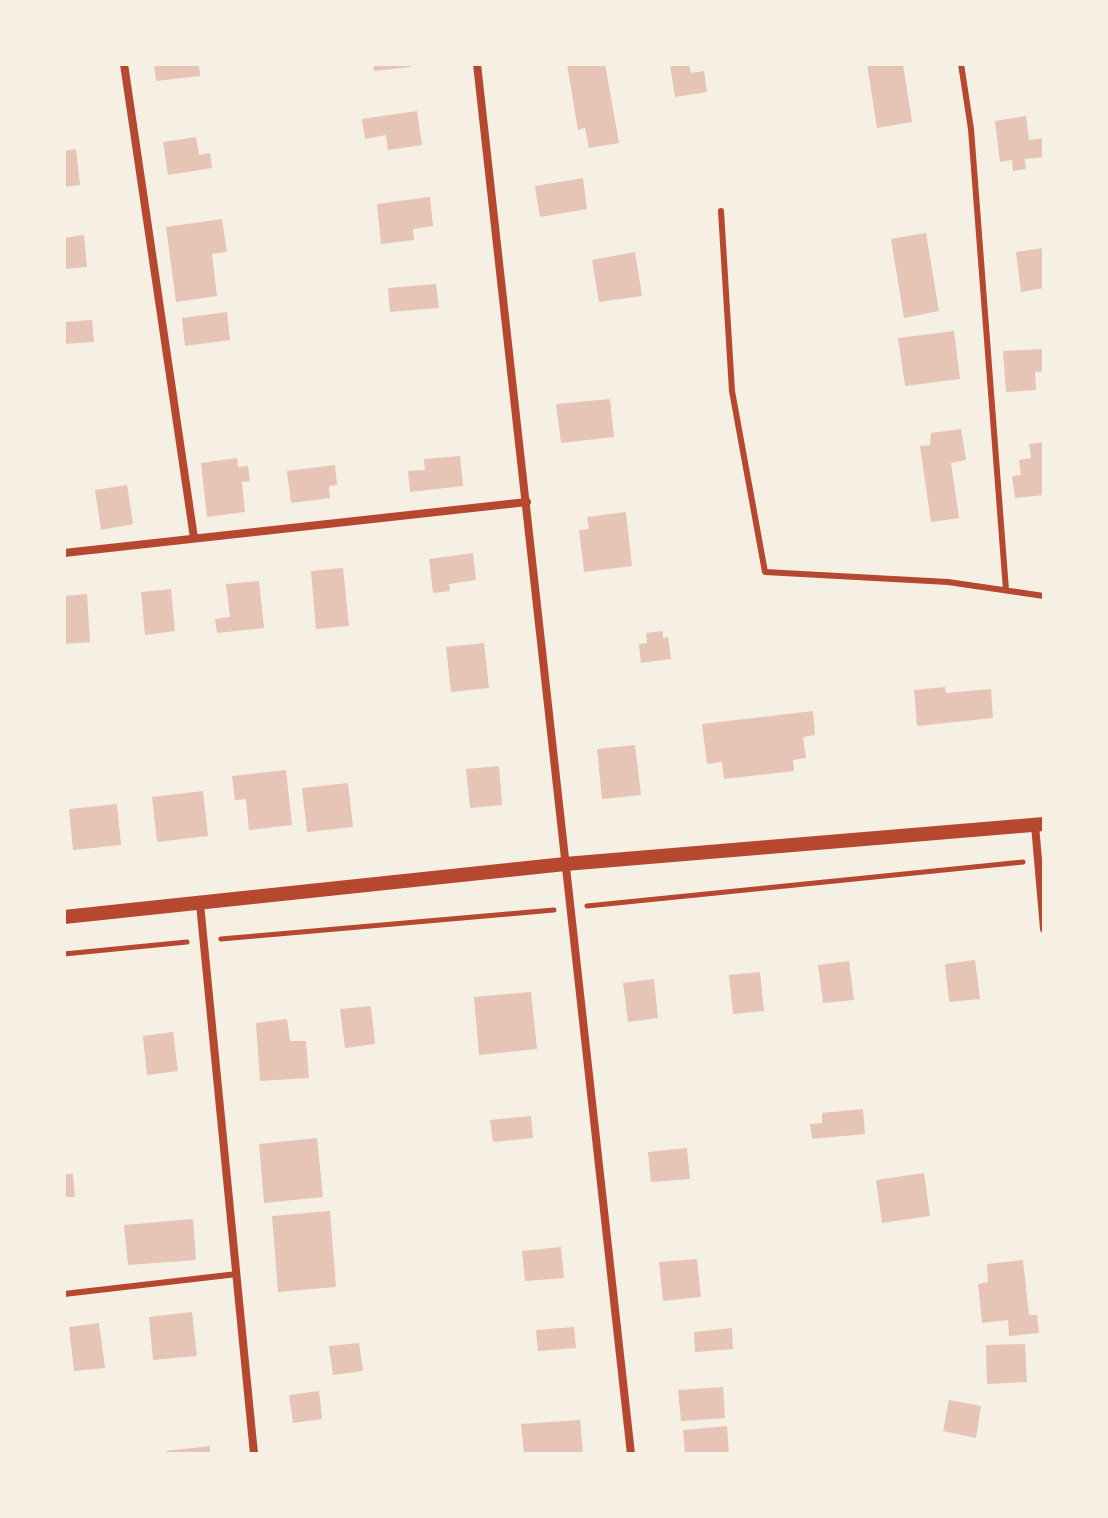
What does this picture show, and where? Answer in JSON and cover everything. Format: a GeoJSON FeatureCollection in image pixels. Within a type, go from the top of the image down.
{"type":"FeatureCollection","features":[{"type":"Feature","properties":{"kind":"street"},"geometry":{"type":"LineString","coordinates":[[124,64],[194,538]]}},
{"type":"Feature","properties":{"kind":"street"},"geometry":{"type":"LineString","coordinates":[[477,64],[631,1454]]}},
{"type":"Feature","properties":{"kind":"street"},"geometry":{"type":"LineString","coordinates":[[64,553],[527,502]]}},
{"type":"Feature","properties":{"kind":"street"},"geometry":{"type":"LineString","coordinates":[[64,917],[565,864],[1039,825],[1044,929]]}},
{"type":"Feature","properties":{"kind":"street"},"geometry":{"type":"LineString","coordinates":[[200,904],[254,1454]]}},
{"type":"Feature","properties":{"kind":"lane"},"geometry":{"type":"LineString","coordinates":[[961,64],[971,129],[1006,590]]}},
{"type":"Feature","properties":{"kind":"lane"},"geometry":{"type":"LineString","coordinates":[[721,211],[732,391],[765,572],[948,582],[1044,596]]}},
{"type":"Feature","properties":{"kind":"lane"},"geometry":{"type":"LineString","coordinates":[[64,1294],[237,1274]]}},
{"type":"Feature","properties":{"kind":"building"},"geometry":{"type":"Polygon","coordinates":[[[154,64],[199,64],[200,76],[156,81],[154,64]]]}},
{"type":"Feature","properties":{"kind":"building"},"geometry":{"type":"Polygon","coordinates":[[[373,64],[410,64],[411,67],[374,71],[373,64]]]}},
{"type":"Feature","properties":{"kind":"building"},"geometry":{"type":"Polygon","coordinates":[[[567,64],[605,64],[619,143],[589,148],[585,128],[578,130],[567,64]]]}},
{"type":"Feature","properties":{"kind":"building"},"geometry":{"type":"Polygon","coordinates":[[[670,64],[689,64],[691,73],[704,71],[707,92],[675,97],[670,64]]]}},
{"type":"Feature","properties":{"kind":"building"},"geometry":{"type":"Polygon","coordinates":[[[867,64],[903,64],[912,122],[877,128],[867,64]]]}},
{"type":"Feature","properties":{"kind":"building"},"geometry":{"type":"Polygon","coordinates":[[[417,111],[422,145],[388,150],[386,135],[365,139],[362,119],[417,111]]]}},
{"type":"Feature","properties":{"kind":"building"},"geometry":{"type":"Polygon","coordinates":[[[1026,116],[1029,140],[1044,138],[1044,157],[1025,159],[1026,169],[1013,171],[1012,160],[1000,162],[995,121],[1026,116]]]}},
{"type":"Feature","properties":{"kind":"building"},"geometry":{"type":"Polygon","coordinates":[[[196,137],[199,155],[210,153],[212,168],[168,175],[163,142],[196,137]]]}},
{"type":"Feature","properties":{"kind":"building"},"geometry":{"type":"Polygon","coordinates":[[[76,149],[80,185],[64,187],[64,151],[76,149]]]}},
{"type":"Feature","properties":{"kind":"building"},"geometry":{"type":"Polygon","coordinates":[[[583,178],[587,209],[540,217],[535,186],[583,178]]]}},
{"type":"Feature","properties":{"kind":"building"},"geometry":{"type":"Polygon","coordinates":[[[430,197],[433,226],[413,229],[414,240],[381,244],[377,204],[430,197]]]}},
{"type":"Feature","properties":{"kind":"building"},"geometry":{"type":"Polygon","coordinates":[[[222,219],[227,252],[212,254],[217,296],[176,302],[166,227],[222,219]]]}},
{"type":"Feature","properties":{"kind":"building"},"geometry":{"type":"Polygon","coordinates":[[[926,233],[939,311],[904,318],[891,239],[926,233]]]}},
{"type":"Feature","properties":{"kind":"building"},"geometry":{"type":"Polygon","coordinates":[[[84,235],[87,267],[64,269],[64,238],[84,235]]]}},
{"type":"Feature","properties":{"kind":"building"},"geometry":{"type":"Polygon","coordinates":[[[1044,248],[1044,288],[1021,292],[1016,252],[1044,248]]]}},
{"type":"Feature","properties":{"kind":"building"},"geometry":{"type":"Polygon","coordinates":[[[635,252],[642,296],[599,302],[592,260],[635,252]]]}},
{"type":"Feature","properties":{"kind":"building"},"geometry":{"type":"Polygon","coordinates":[[[436,284],[439,308],[390,312],[388,288],[436,284]]]}},
{"type":"Feature","properties":{"kind":"building"},"geometry":{"type":"Polygon","coordinates":[[[227,312],[230,340],[185,346],[182,318],[227,312]]]}},
{"type":"Feature","properties":{"kind":"building"},"geometry":{"type":"Polygon","coordinates":[[[92,320],[94,342],[64,344],[64,322],[92,320]]]}},
{"type":"Feature","properties":{"kind":"building"},"geometry":{"type":"Polygon","coordinates":[[[954,331],[960,379],[905,386],[898,338],[954,331]]]}},
{"type":"Feature","properties":{"kind":"building"},"geometry":{"type":"Polygon","coordinates":[[[1044,349],[1044,371],[1035,372],[1036,390],[1006,392],[1003,351],[1044,349]]]}},
{"type":"Feature","properties":{"kind":"building"},"geometry":{"type":"Polygon","coordinates":[[[610,399],[614,437],[561,443],[556,404],[610,399]]]}},
{"type":"Feature","properties":{"kind":"building"},"geometry":{"type":"Polygon","coordinates":[[[961,429],[966,460],[951,463],[959,518],[931,522],[920,446],[930,445],[931,433],[961,429]]]}},
{"type":"Feature","properties":{"kind":"building"},"geometry":{"type":"Polygon","coordinates":[[[1044,442],[1044,495],[1015,498],[1012,476],[1021,475],[1019,460],[1031,458],[1029,444],[1044,442]]]}},
{"type":"Feature","properties":{"kind":"building"},"geometry":{"type":"Polygon","coordinates":[[[460,456],[463,486],[410,492],[408,471],[425,470],[424,459],[460,456]]]}},
{"type":"Feature","properties":{"kind":"building"},"geometry":{"type":"Polygon","coordinates":[[[237,458],[238,467],[248,466],[250,481],[242,482],[245,512],[207,517],[201,463],[237,458]]]}},
{"type":"Feature","properties":{"kind":"building"},"geometry":{"type":"Polygon","coordinates":[[[335,465],[337,485],[329,486],[330,498],[291,503],[287,471],[335,465]]]}},
{"type":"Feature","properties":{"kind":"building"},"geometry":{"type":"Polygon","coordinates":[[[127,485],[133,524],[101,530],[95,490],[127,485]]]}},
{"type":"Feature","properties":{"kind":"building"},"geometry":{"type":"Polygon","coordinates":[[[626,512],[632,566],[584,572],[579,530],[589,529],[587,517],[626,512]]]}},
{"type":"Feature","properties":{"kind":"building"},"geometry":{"type":"Polygon","coordinates":[[[473,553],[476,580],[449,584],[450,591],[433,593],[429,559],[473,553]]]}},
{"type":"Feature","properties":{"kind":"building"},"geometry":{"type":"Polygon","coordinates":[[[343,568],[349,626],[316,629],[311,571],[343,568]]]}},
{"type":"Feature","properties":{"kind":"building"},"geometry":{"type":"Polygon","coordinates":[[[259,581],[264,628],[217,633],[215,619],[230,617],[226,584],[259,581]]]}},
{"type":"Feature","properties":{"kind":"building"},"geometry":{"type":"Polygon","coordinates":[[[171,589],[175,631],[145,635],[141,592],[171,589]]]}},
{"type":"Feature","properties":{"kind":"building"},"geometry":{"type":"Polygon","coordinates":[[[87,594],[90,642],[64,644],[64,596],[87,594]]]}},
{"type":"Feature","properties":{"kind":"building"},"geometry":{"type":"Polygon","coordinates":[[[663,631],[663,638],[668,637],[671,659],[641,663],[639,644],[647,643],[646,633],[663,631]]]}},
{"type":"Feature","properties":{"kind":"building"},"geometry":{"type":"Polygon","coordinates":[[[484,643],[489,688],[451,692],[446,647],[484,643]]]}},
{"type":"Feature","properties":{"kind":"building"},"geometry":{"type":"Polygon","coordinates":[[[945,687],[946,693],[991,689],[993,718],[917,726],[914,690],[945,687]]]}},
{"type":"Feature","properties":{"kind":"building"},"geometry":{"type":"Polygon","coordinates":[[[813,711],[815,735],[803,737],[806,758],[793,760],[794,771],[724,779],[722,762],[707,764],[702,724],[813,711]]]}},
{"type":"Feature","properties":{"kind":"building"},"geometry":{"type":"Polygon","coordinates":[[[635,745],[641,795],[602,799],[597,749],[635,745]]]}},
{"type":"Feature","properties":{"kind":"building"},"geometry":{"type":"Polygon","coordinates":[[[499,766],[502,805],[470,808],[466,769],[499,766]]]}},
{"type":"Feature","properties":{"kind":"building"},"geometry":{"type":"Polygon","coordinates":[[[286,770],[292,825],[249,830],[246,799],[235,800],[232,776],[286,770]]]}},
{"type":"Feature","properties":{"kind":"building"},"geometry":{"type":"Polygon","coordinates":[[[348,783],[353,827],[307,832],[302,788],[348,783]]]}},
{"type":"Feature","properties":{"kind":"building"},"geometry":{"type":"Polygon","coordinates":[[[203,791],[208,836],[157,842],[152,797],[203,791]]]}},
{"type":"Feature","properties":{"kind":"building"},"geometry":{"type":"Polygon","coordinates":[[[117,804],[121,845],[73,850],[69,809],[117,804]]]}},
{"type":"Feature","properties":{"kind":"building"},"geometry":{"type":"Polygon","coordinates":[[[975,960],[980,999],[949,1002],[945,964],[975,960]]]}},
{"type":"Feature","properties":{"kind":"building"},"geometry":{"type":"Polygon","coordinates":[[[849,961],[854,1000],[823,1003],[818,965],[849,961]]]}},
{"type":"Feature","properties":{"kind":"building"},"geometry":{"type":"Polygon","coordinates":[[[760,972],[764,1011],[733,1014],[729,975],[760,972]]]}},
{"type":"Feature","properties":{"kind":"building"},"geometry":{"type":"Polygon","coordinates":[[[654,979],[658,1018],[628,1022],[623,983],[654,979]]]}},
{"type":"Feature","properties":{"kind":"building"},"geometry":{"type":"Polygon","coordinates":[[[531,992],[537,1049],[479,1055],[474,997],[531,992]]]}},
{"type":"Feature","properties":{"kind":"building"},"geometry":{"type":"Polygon","coordinates":[[[371,1006],[375,1044],[345,1048],[340,1009],[371,1006]]]}},
{"type":"Feature","properties":{"kind":"building"},"geometry":{"type":"Polygon","coordinates":[[[287,1019],[290,1041],[306,1041],[309,1078],[260,1081],[256,1023],[287,1019]]]}},
{"type":"Feature","properties":{"kind":"building"},"geometry":{"type":"Polygon","coordinates":[[[173,1032],[178,1071],[147,1075],[143,1036],[173,1032]]]}},
{"type":"Feature","properties":{"kind":"building"},"geometry":{"type":"Polygon","coordinates":[[[863,1109],[865,1134],[812,1139],[810,1124],[822,1123],[822,1113],[863,1109]]]}},
{"type":"Feature","properties":{"kind":"building"},"geometry":{"type":"Polygon","coordinates":[[[531,1116],[533,1138],[493,1142],[490,1120],[531,1116]]]}},
{"type":"Feature","properties":{"kind":"building"},"geometry":{"type":"Polygon","coordinates":[[[317,1138],[323,1197],[264,1203],[259,1144],[317,1138]]]}},
{"type":"Feature","properties":{"kind":"building"},"geometry":{"type":"Polygon","coordinates":[[[687,1148],[690,1179],[651,1182],[648,1152],[687,1148]]]}},
{"type":"Feature","properties":{"kind":"building"},"geometry":{"type":"Polygon","coordinates":[[[924,1173],[930,1216],[882,1223],[876,1180],[924,1173]]]}},
{"type":"Feature","properties":{"kind":"building"},"geometry":{"type":"Polygon","coordinates":[[[64,1174],[73,1174],[75,1197],[64,1197],[64,1174]]]}},
{"type":"Feature","properties":{"kind":"building"},"geometry":{"type":"Polygon","coordinates":[[[330,1211],[336,1287],[278,1292],[272,1216],[330,1211]]]}},
{"type":"Feature","properties":{"kind":"building"},"geometry":{"type":"Polygon","coordinates":[[[193,1219],[196,1260],[128,1265],[124,1225],[193,1219]]]}},
{"type":"Feature","properties":{"kind":"building"},"geometry":{"type":"Polygon","coordinates":[[[561,1247],[564,1278],[525,1281],[522,1251],[561,1247]]]}},
{"type":"Feature","properties":{"kind":"building"},"geometry":{"type":"Polygon","coordinates":[[[697,1259],[701,1297],[663,1301],[659,1262],[697,1259]]]}},
{"type":"Feature","properties":{"kind":"building"},"geometry":{"type":"Polygon","coordinates":[[[1023,1260],[1029,1315],[1037,1315],[1039,1333],[1009,1336],[1008,1320],[982,1323],[978,1284],[988,1282],[987,1264],[1023,1260]]]}},
{"type":"Feature","properties":{"kind":"building"},"geometry":{"type":"Polygon","coordinates":[[[192,1312],[197,1356],[153,1360],[149,1317],[192,1312]]]}},
{"type":"Feature","properties":{"kind":"building"},"geometry":{"type":"Polygon","coordinates":[[[99,1323],[105,1368],[74,1371],[69,1327],[99,1323]]]}},
{"type":"Feature","properties":{"kind":"building"},"geometry":{"type":"Polygon","coordinates":[[[574,1327],[576,1348],[538,1351],[536,1330],[574,1327]]]}},
{"type":"Feature","properties":{"kind":"building"},"geometry":{"type":"Polygon","coordinates":[[[732,1328],[733,1349],[695,1352],[694,1332],[732,1328]]]}},
{"type":"Feature","properties":{"kind":"building"},"geometry":{"type":"Polygon","coordinates":[[[359,1343],[363,1371],[333,1375],[329,1346],[359,1343]]]}},
{"type":"Feature","properties":{"kind":"building"},"geometry":{"type":"Polygon","coordinates":[[[1025,1344],[1027,1382],[987,1384],[986,1345],[1025,1344]]]}},
{"type":"Feature","properties":{"kind":"building"},"geometry":{"type":"Polygon","coordinates":[[[723,1387],[725,1418],[681,1421],[678,1390],[723,1387]]]}},
{"type":"Feature","properties":{"kind":"building"},"geometry":{"type":"Polygon","coordinates":[[[319,1391],[322,1419],[293,1423],[289,1395],[319,1391]]]}},
{"type":"Feature","properties":{"kind":"building"},"geometry":{"type":"Polygon","coordinates":[[[949,1400],[981,1406],[976,1438],[943,1431],[949,1400]]]}},
{"type":"Feature","properties":{"kind":"building"},"geometry":{"type":"Polygon","coordinates":[[[580,1420],[583,1454],[524,1454],[521,1424],[580,1420]]]}},
{"type":"Feature","properties":{"kind":"building"},"geometry":{"type":"Polygon","coordinates":[[[727,1426],[729,1454],[685,1454],[683,1430],[727,1426]]]}},
{"type":"Feature","properties":{"kind":"building"},"geometry":{"type":"Polygon","coordinates":[[[210,1446],[210,1454],[166,1454],[166,1451],[210,1446]]]}}]}
